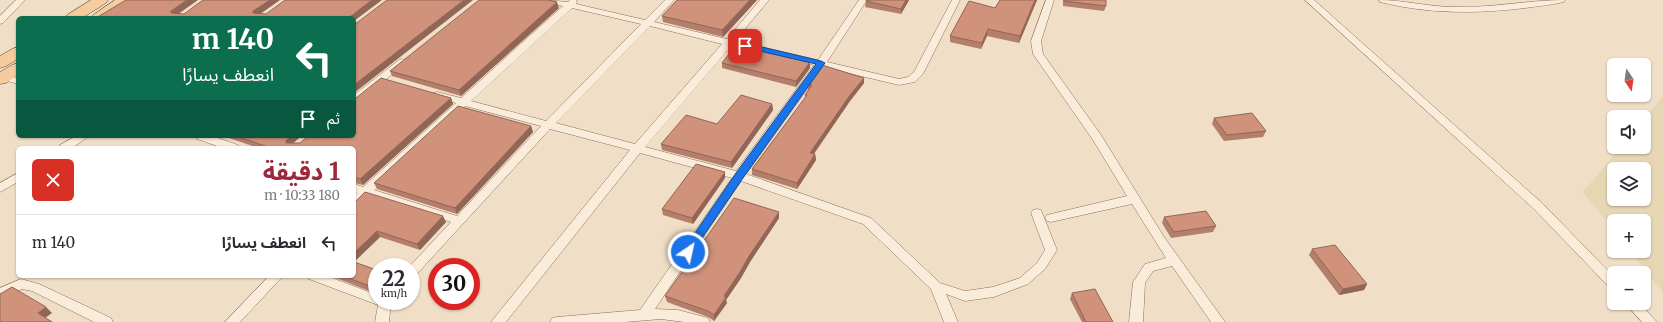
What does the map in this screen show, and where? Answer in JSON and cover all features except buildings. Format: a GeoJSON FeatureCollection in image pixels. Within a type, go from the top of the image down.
{"type":"FeatureCollection","features":[{"type":"Feature","properties":{"kind":"main road"},"geometry":{"type":"LineString","coordinates":[[75,16],[99,2],[121,3]]}},
{"type":"Feature","properties":{"kind":"main road"},"geometry":{"type":"LineString","coordinates":[[101,16],[121,3]]}},
{"type":"Feature","properties":{"kind":"main road"},"geometry":{"type":"LineString","coordinates":[[5,75],[16,56]]}},
{"type":"Feature","properties":{"kind":"main road"},"geometry":{"type":"LineString","coordinates":[[5,75],[16,69]]}},
{"type":"Feature","properties":{"kind":"street"},"geometry":{"type":"LineString","coordinates":[[0,21],[21,0]]}},
{"type":"Feature","properties":{"kind":"street"},"geometry":{"type":"LineString","coordinates":[[549,0],[573,2],[730,42],[899,82],[911,80],[918,74],[956,0]]}},
{"type":"Feature","properties":{"kind":"street"},"geometry":{"type":"LineString","coordinates":[[420,263],[548,125],[670,0]]}},
{"type":"Feature","properties":{"kind":"street"},"geometry":{"type":"LineString","coordinates":[[498,322],[637,149],[765,0]]}},
{"type":"Feature","properties":{"kind":"street"},"geometry":{"type":"LineString","coordinates":[[644,315],[739,176],[821,63],[863,0]]}},
{"type":"Feature","properties":{"kind":"street"},"geometry":{"type":"LineString","coordinates":[[1050,0],[1036,41],[1038,54],[1097,138],[1134,199],[1218,322]]}},
{"type":"Feature","properties":{"kind":"street"},"geometry":{"type":"LineString","coordinates":[[1309,0],[1538,206],[1607,278]]}},
{"type":"Feature","properties":{"kind":"street"},"geometry":{"type":"LineString","coordinates":[[1383,0],[1419,8],[1458,10],[1510,8],[1561,0]]}},
{"type":"Feature","properties":{"kind":"street"},"geometry":{"type":"LineString","coordinates":[[360,190],[463,102],[573,2]]}},
{"type":"Feature","properties":{"kind":"street"},"geometry":{"type":"LineString","coordinates":[[356,98],[412,54]]}},
{"type":"Feature","properties":{"kind":"street"},"geometry":{"type":"LineString","coordinates":[[381,78],[396,82]]}},
{"type":"Feature","properties":{"kind":"street"},"geometry":{"type":"LineString","coordinates":[[426,91],[739,176],[866,221],[936,286],[964,296],[994,292],[1024,281],[1041,266],[1051,250],[1036,213]]}},
{"type":"Feature","properties":{"kind":"street"},"geometry":{"type":"LineString","coordinates":[[67,146],[81,138]]}},
{"type":"Feature","properties":{"kind":"street"},"geometry":{"type":"LineString","coordinates":[[209,138],[229,146]]}},
{"type":"Feature","properties":{"kind":"street"},"geometry":{"type":"LineString","coordinates":[[0,188],[16,178]]}},
{"type":"Feature","properties":{"kind":"street"},"geometry":{"type":"LineString","coordinates":[[360,190],[460,221]]}},
{"type":"Feature","properties":{"kind":"street"},"geometry":{"type":"LineString","coordinates":[[1051,218],[1134,199]]}},
{"type":"Feature","properties":{"kind":"street"},"geometry":{"type":"LineString","coordinates":[[1136,322],[1139,282],[1149,267],[1175,261]]}},
{"type":"Feature","properties":{"kind":"street"},"geometry":{"type":"LineString","coordinates":[[232,322],[275,278]]}},
{"type":"Feature","properties":{"kind":"street"},"geometry":{"type":"LineString","coordinates":[[319,278],[368,296]]}},
{"type":"Feature","properties":{"kind":"street"},"geometry":{"type":"LineString","coordinates":[[0,293],[21,284],[36,287],[105,322]]}},
{"type":"Feature","properties":{"kind":"street"},"geometry":{"type":"LineString","coordinates":[[936,286],[951,322]]}},
{"type":"Feature","properties":{"kind":"street"},"geometry":{"type":"LineString","coordinates":[[382,310],[382,322]]}},
{"type":"Feature","properties":{"kind":"street"},"geometry":{"type":"LineString","coordinates":[[1638,310],[1650,322]]}},
{"type":"Feature","properties":{"kind":"street"},"geometry":{"type":"LineString","coordinates":[[565,322],[662,314],[678,315],[703,322]]}},
{"type":"Feature","properties":{"kind":"shaded area"},"geometry":{"type":"Polygon","coordinates":[[[1663,96],[1663,292],[1651,277],[1651,266],[1642,266],[1636,258],[1651,258],[1651,214],[1607,214],[1607,221],[1583,192],[1607,164],[1607,206],[1651,206],[1651,162],[1608,162],[1615,154],[1651,154],[1651,111],[1663,96]]]}},
{"type":"Feature","properties":{"kind":"route"},"geometry":{"type":"LineString","coordinates":[[688,252],[739,176],[821,63],[745,46]]}}]}
